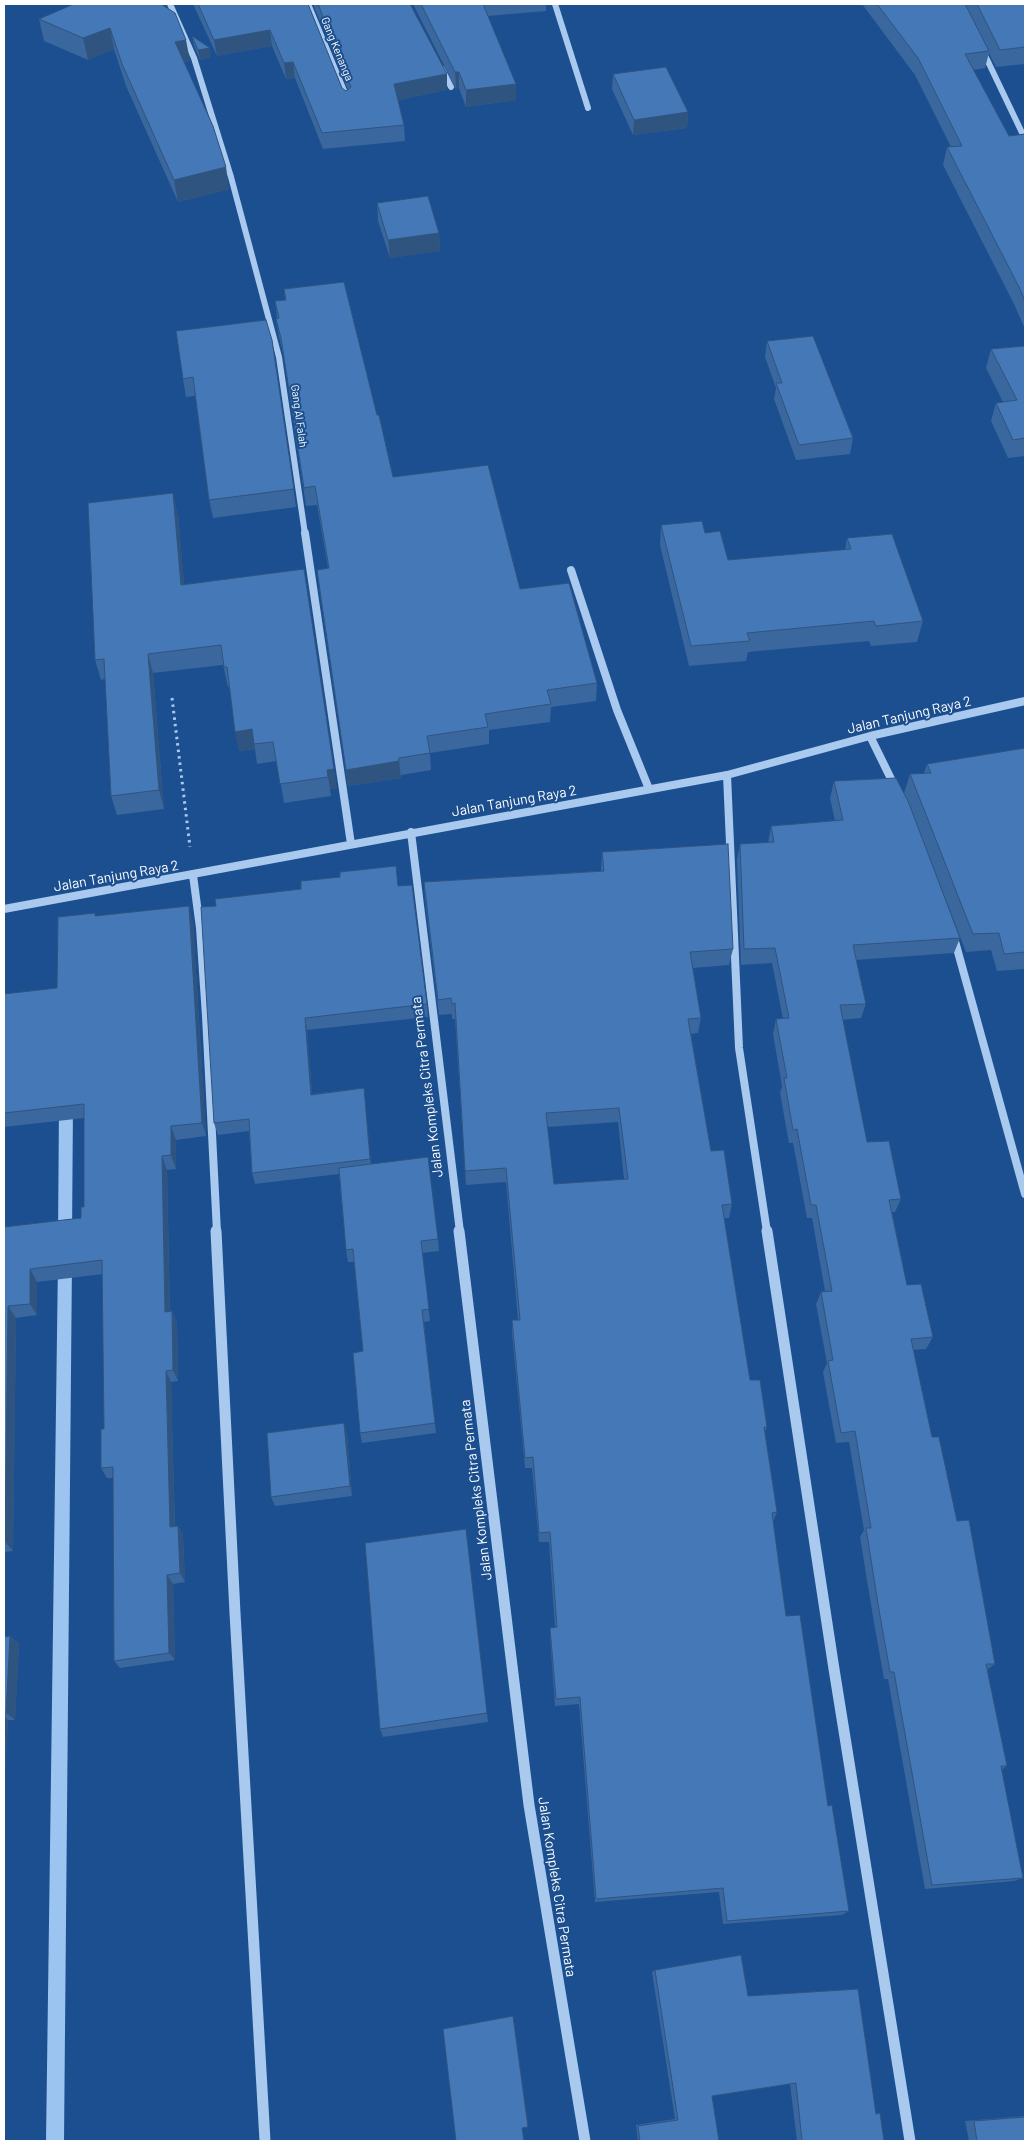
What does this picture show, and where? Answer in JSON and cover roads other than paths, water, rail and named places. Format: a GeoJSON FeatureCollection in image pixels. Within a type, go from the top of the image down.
{"type":"FeatureCollection","features":[{"type":"Feature","properties":{"kind":"street","name":"Gang Al Falah"},"geometry":{"type":"LineString","coordinates":[[170,4],[197,67],[231,177],[279,356],[351,844]]}},
{"type":"Feature","properties":{"kind":"street","name":"Gang Kenanga"},"geometry":{"type":"LineString","coordinates":[[308,4],[348,102]]}},
{"type":"Feature","properties":{"kind":"street"},"geometry":{"type":"LineString","coordinates":[[555,4],[588,108]]}},
{"type":"Feature","properties":{"kind":"street"},"geometry":{"type":"LineString","coordinates":[[980,45],[1025,139]]}},
{"type":"Feature","properties":{"kind":"street"},"geometry":{"type":"LineString","coordinates":[[438,62],[451,86]]}},
{"type":"Feature","properties":{"kind":"street"},"geometry":{"type":"LineString","coordinates":[[571,570],[617,710],[649,789]]}},
{"type":"Feature","properties":{"kind":"street","name":"Jalan Tanjung Raya 2"},"geometry":{"type":"LineString","coordinates":[[4,909],[193,875],[411,832],[727,775],[870,736],[1025,701]]}},
{"type":"Feature","properties":{"kind":"street"},"geometry":{"type":"LineString","coordinates":[[870,736],[900,797]]}},
{"type":"Feature","properties":{"kind":"street"},"geometry":{"type":"LineString","coordinates":[[727,775],[739,1048],[834,1669],[910,2141]]}},
{"type":"Feature","properties":{"kind":"street","name":"Jalan Kompleks Citra Permata"},"geometry":{"type":"LineString","coordinates":[[411,832],[529,1805],[584,2141]]}},
{"type":"Feature","properties":{"kind":"street"},"geometry":{"type":"LineString","coordinates":[[193,875],[200,928],[206,1016],[235,1614],[265,2141]]}},
{"type":"Feature","properties":{"kind":"street"},"geometry":{"type":"LineString","coordinates":[[948,922],[959,950],[1025,1194]]}},
{"type":"Feature","properties":{"kind":"waterway"},"geometry":{"type":"LineString","coordinates":[[65,1237],[66,1103]]}},
{"type":"Feature","properties":{"kind":"waterway"},"geometry":{"type":"LineString","coordinates":[[55,2141],[65,1261]]}}]}
